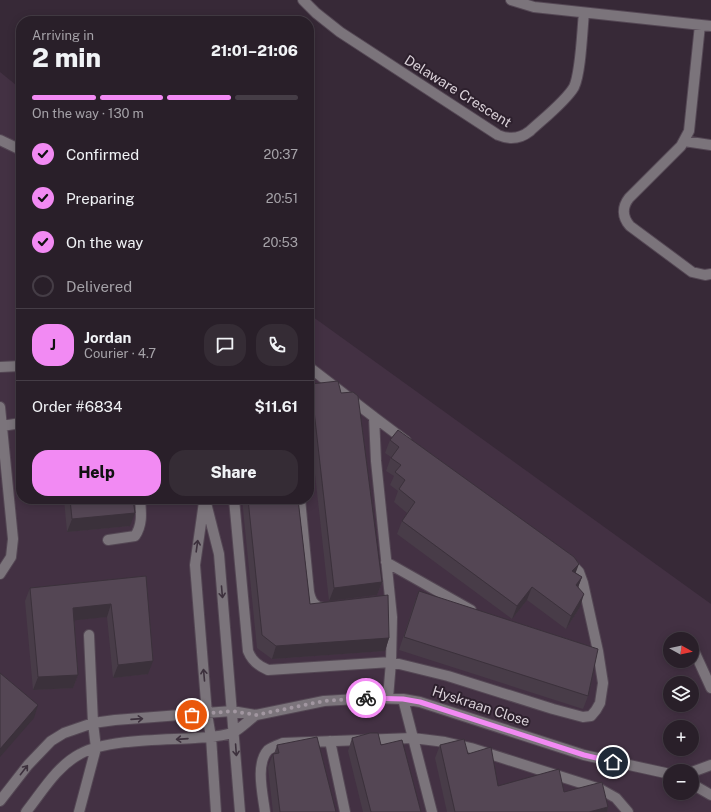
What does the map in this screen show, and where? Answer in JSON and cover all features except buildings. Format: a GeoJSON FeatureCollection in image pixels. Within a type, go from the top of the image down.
{"type":"FeatureCollection","features":[{"type":"Feature","properties":{"kind":"street","name":"Delaware Crescent"},"geometry":{"type":"LineString","coordinates":[[303,0],[316,13],[340,32],[506,139],[513,139],[525,135],[570,92],[578,74],[584,13]]}},
{"type":"Feature","properties":{"kind":"street"},"geometry":{"type":"LineString","coordinates":[[511,0],[526,5],[584,13],[614,14],[711,26]]}},
{"type":"Feature","properties":{"kind":"street"},"geometry":{"type":"LineString","coordinates":[[700,25],[688,131],[681,146],[629,198],[624,207],[624,217],[630,226],[692,272],[705,275],[711,274]]}},
{"type":"Feature","properties":{"kind":"street"},"geometry":{"type":"LineString","coordinates":[[0,140],[16,148]]}},
{"type":"Feature","properties":{"kind":"street"},"geometry":{"type":"LineString","coordinates":[[684,141],[711,145]]}},
{"type":"Feature","properties":{"kind":"street"},"geometry":{"type":"LineString","coordinates":[[0,368],[16,366]]}},
{"type":"Feature","properties":{"kind":"street"},"geometry":{"type":"LineString","coordinates":[[314,371],[411,445]]}},
{"type":"Feature","properties":{"kind":"street"},"geometry":{"type":"LineString","coordinates":[[0,407],[13,539],[10,557],[0,574]]}},
{"type":"Feature","properties":{"kind":"street"},"geometry":{"type":"LineString","coordinates":[[374,417],[376,461],[386,562],[386,600],[392,616],[391,662],[388,698]]}},
{"type":"Feature","properties":{"kind":"street"},"geometry":{"type":"LineString","coordinates":[[2,426],[16,424]]}},
{"type":"Feature","properties":{"kind":"street"},"geometry":{"type":"LineString","coordinates":[[108,540],[135,536],[139,531],[141,522],[140,504]]}},
{"type":"Feature","properties":{"kind":"street"},"geometry":{"type":"LineString","coordinates":[[204,504],[195,565],[207,714],[211,737],[216,812]]}},
{"type":"Feature","properties":{"kind":"street"},"geometry":{"type":"LineString","coordinates":[[206,504],[219,554],[240,812]]}},
{"type":"Feature","properties":{"kind":"street"},"geometry":{"type":"LineString","coordinates":[[234,504],[248,651],[251,658],[255,662],[268,670],[391,662],[448,676],[553,709],[583,717],[590,716],[596,710],[602,695],[603,683],[594,650],[583,583],[579,572],[574,565],[560,554]]}},
{"type":"Feature","properties":{"kind":"street"},"geometry":{"type":"LineString","coordinates":[[300,504],[306,571],[311,600],[314,604],[320,607],[336,607]]}},
{"type":"Feature","properties":{"kind":"street"},"geometry":{"type":"LineString","coordinates":[[386,562],[479,614]]}},
{"type":"Feature","properties":{"kind":"street"},"geometry":{"type":"LineString","coordinates":[[79,812],[96,748],[93,724],[89,635]]}},
{"type":"Feature","properties":{"kind":"street"},"geometry":{"type":"LineString","coordinates":[[699,662],[711,688]]}},
{"type":"Feature","properties":{"kind":"street","name":"Hyskraan Close"},"geometry":{"type":"LineString","coordinates":[[256,715],[324,701],[388,698],[403,699],[442,708],[584,755],[663,772]]}},
{"type":"Feature","properties":{"kind":"street"},"geometry":{"type":"LineString","coordinates":[[403,699],[432,812]]}},
{"type":"Feature","properties":{"kind":"street"},"geometry":{"type":"LineString","coordinates":[[0,801],[28,765],[51,741],[64,733],[93,724],[115,720],[232,711],[256,715]]}},
{"type":"Feature","properties":{"kind":"street"},"geometry":{"type":"LineString","coordinates":[[26,812],[58,773],[81,753],[120,743],[211,737],[234,732],[256,715]]}},
{"type":"Feature","properties":{"kind":"street"},"geometry":{"type":"LineString","coordinates":[[265,812],[261,768],[263,757],[269,749],[283,743],[413,738],[445,742],[470,748],[595,787],[616,798],[628,812]]}},
{"type":"Feature","properties":{"kind":"street"},"geometry":{"type":"LineString","coordinates":[[330,741],[345,812]]}},
{"type":"Feature","properties":{"kind":"street"},"geometry":{"type":"LineString","coordinates":[[699,769],[711,765]]}},
{"type":"Feature","properties":{"kind":"street"},"geometry":{"type":"LineString","coordinates":[[699,788],[711,795]]}},
{"type":"Feature","properties":{"kind":"shaded area"},"geometry":{"type":"Polygon","coordinates":[[[0,72],[16,85],[16,504],[314,504],[314,318],[711,604],[711,812],[0,812],[0,72]]]}},
{"type":"Feature","properties":{"kind":"way so far"},"geometry":{"type":"LineString","coordinates":[[192,715],[232,711],[256,715],[324,701],[366,698]]}},
{"type":"Feature","properties":{"kind":"route"},"geometry":{"type":"LineString","coordinates":[[366,698],[403,699],[420,702],[584,755],[613,762]]}}]}
